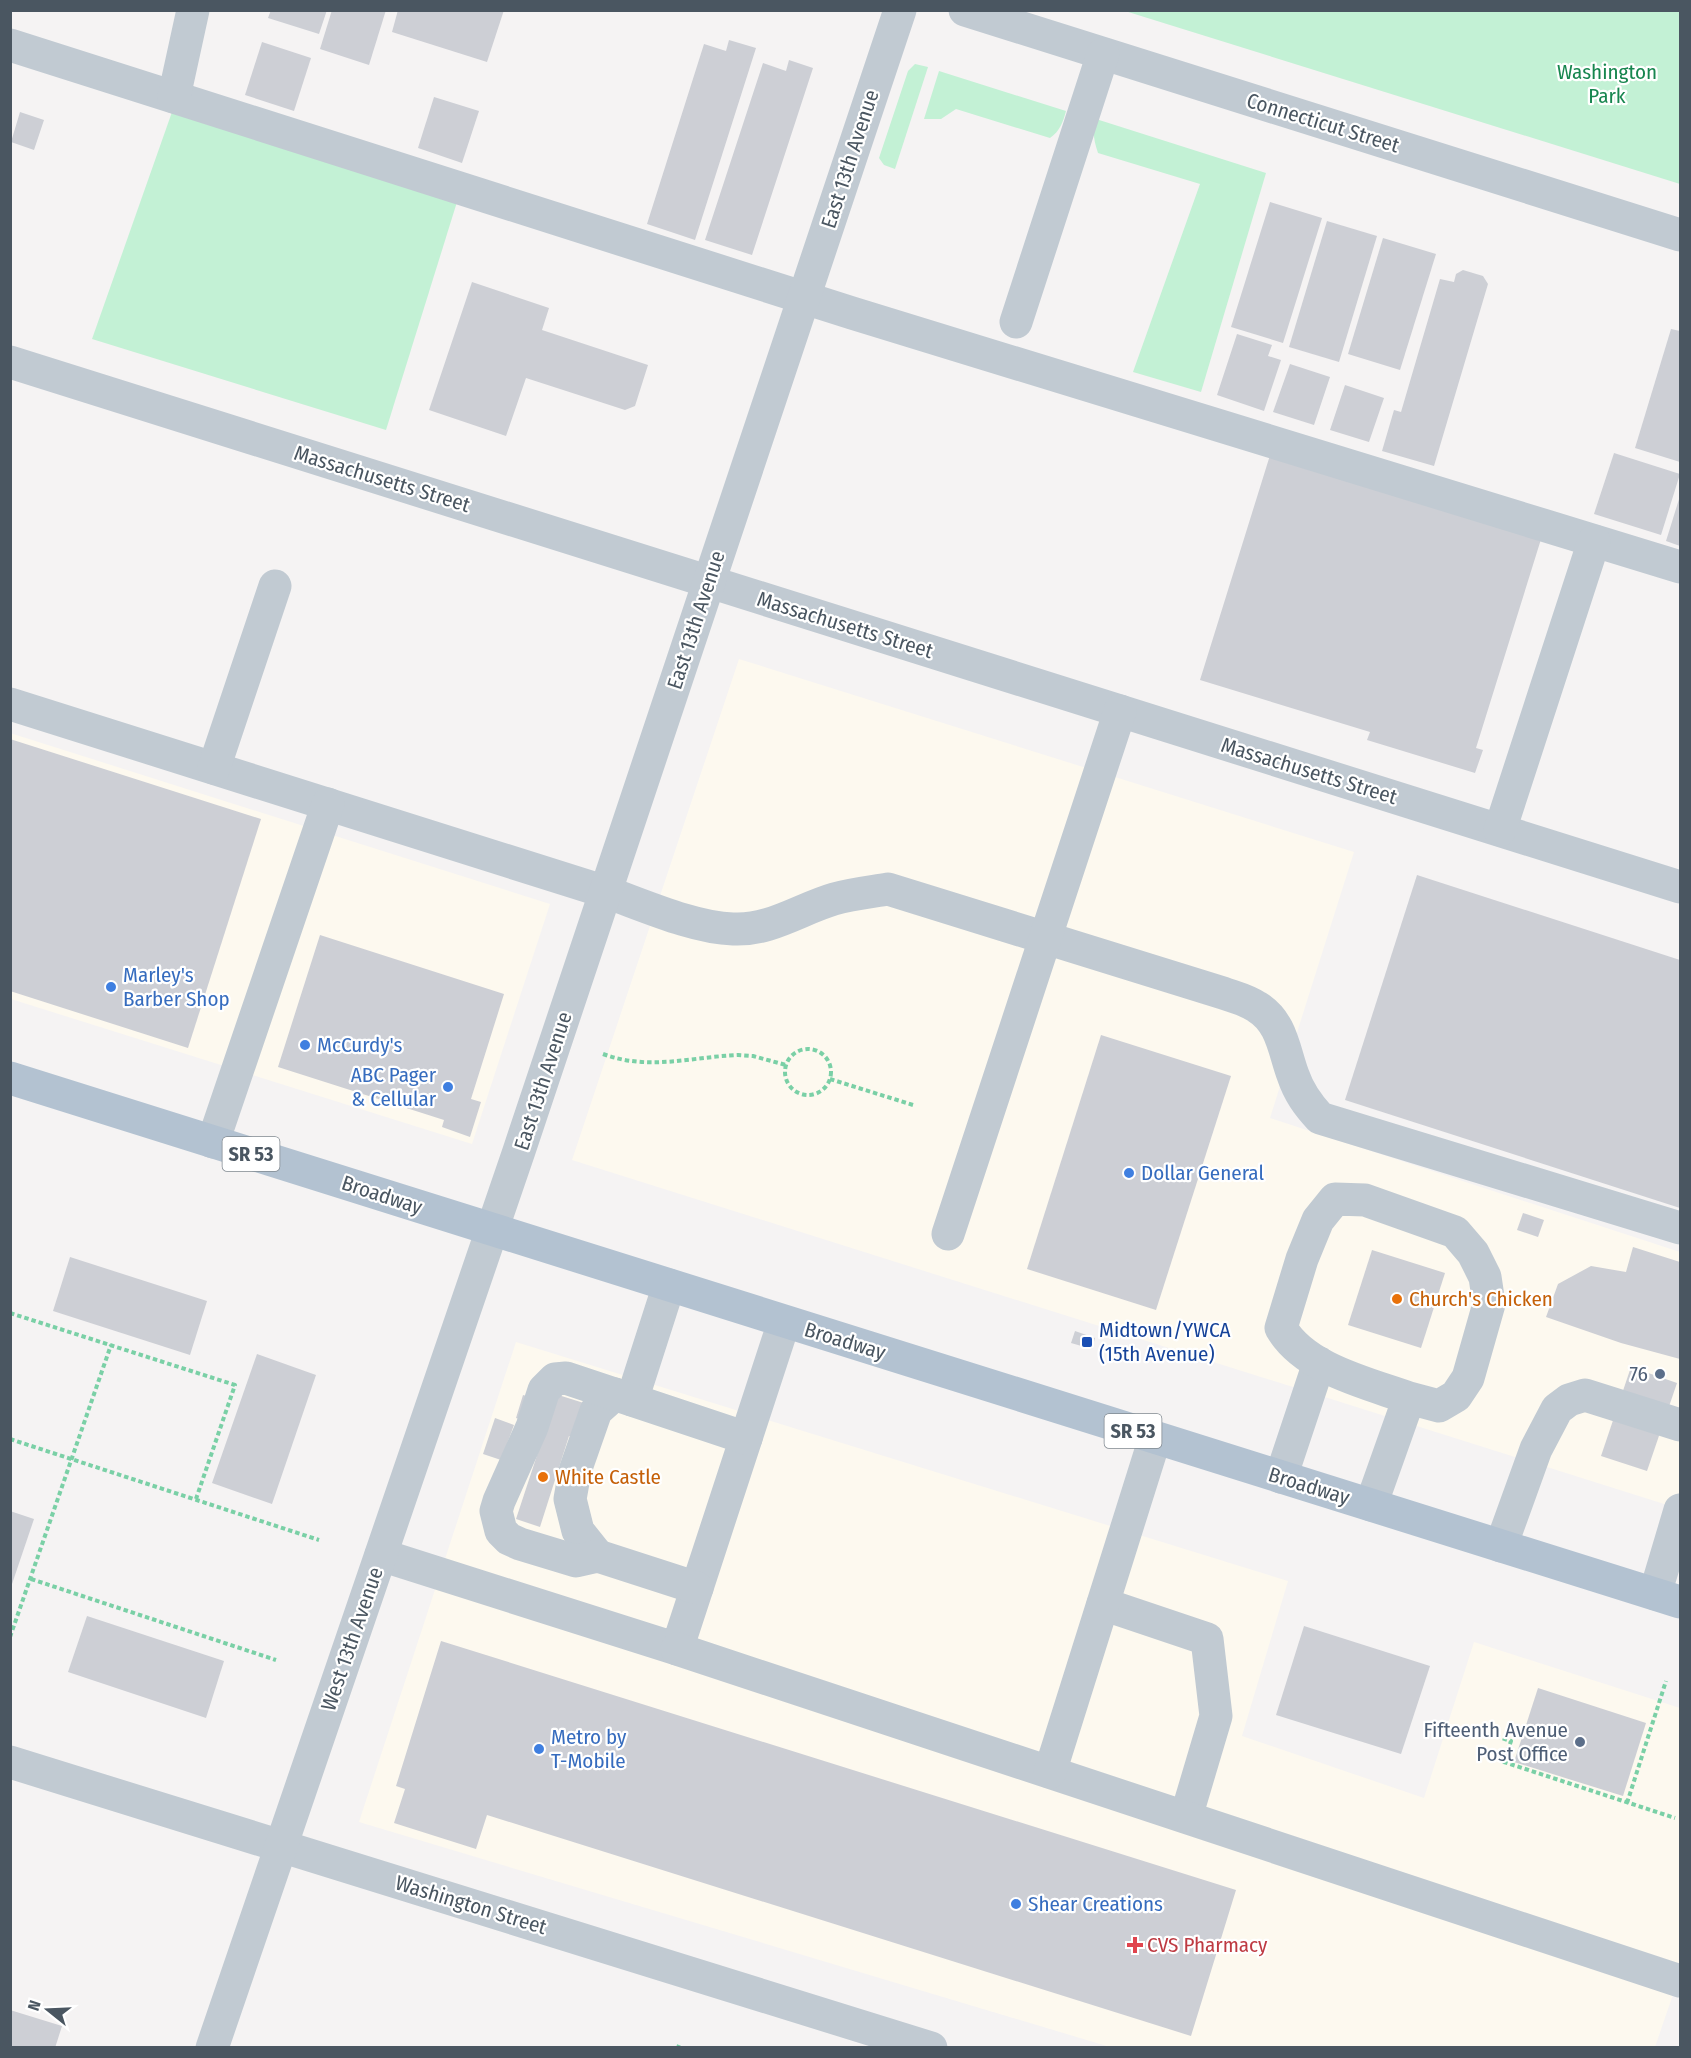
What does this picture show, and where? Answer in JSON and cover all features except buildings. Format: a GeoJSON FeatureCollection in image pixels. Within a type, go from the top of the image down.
{"type":"FeatureCollection","features":[{"type":"Feature","properties":{"kind":"main road","name":"Broadway"},"geometry":{"type":"LineString","coordinates":[[10,1078],[1668,1598]]}},
{"type":"Feature","properties":{"kind":"street"},"geometry":{"type":"LineString","coordinates":[[174,97],[193,10]]}},
{"type":"Feature","properties":{"kind":"street","name":"East 13th Avenue"},"geometry":{"type":"LineString","coordinates":[[492,1230],[900,10]]}},
{"type":"Feature","properties":{"kind":"street","name":"Connecticut Street"},"geometry":{"type":"LineString","coordinates":[[965,10],[1680,235]]}},
{"type":"Feature","properties":{"kind":"street"},"geometry":{"type":"LineString","coordinates":[[10,45],[804,298],[1680,567]]}},
{"type":"Feature","properties":{"kind":"street"},"geometry":{"type":"LineString","coordinates":[[1016,322],[1103,54]]}},
{"type":"Feature","properties":{"kind":"street","name":"Massachusetts Street"},"geometry":{"type":"LineString","coordinates":[[10,362],[1680,887]]}},
{"type":"Feature","properties":{"kind":"street"},"geometry":{"type":"LineString","coordinates":[[1500,830],[1594,541]]}},
{"type":"Feature","properties":{"kind":"street"},"geometry":{"type":"LineString","coordinates":[[214,768],[275,586]]}},
{"type":"Feature","properties":{"kind":"street"},"geometry":{"type":"LineString","coordinates":[[10,704],[606,892],[689,921],[734,930],[773,924],[792,914],[834,899],[888,889],[1222,993],[1259,1008],[1276,1026],[1286,1048],[1292,1075],[1304,1100],[1320,1118],[1680,1228]]}},
{"type":"Feature","properties":{"kind":"street"},"geometry":{"type":"LineString","coordinates":[[948,1234],[1120,711]]}},
{"type":"Feature","properties":{"kind":"street"},"geometry":{"type":"LineString","coordinates":[[213,1142],[328,804]]}},
{"type":"Feature","properties":{"kind":"street"},"geometry":{"type":"LineString","coordinates":[[1335,1199],[1365,1200],[1455,1232],[1473,1253],[1485,1277],[1489,1304],[1468,1378],[1456,1396],[1439,1406],[1409,1398],[1351,1378],[1319,1363],[1289,1342],[1281,1328],[1302,1259],[1318,1220],[1335,1199]]}},
{"type":"Feature","properties":{"kind":"street","name":"West 13th Avenue"},"geometry":{"type":"LineString","coordinates":[[212,2048],[492,1230]]}},
{"type":"Feature","properties":{"kind":"street"},"geometry":{"type":"LineString","coordinates":[[598,1556],[578,1531],[570,1499],[575,1471],[596,1411],[623,1397],[669,1285]]}},
{"type":"Feature","properties":{"kind":"street"},"geometry":{"type":"LineString","coordinates":[[677,1649],[784,1322]]}},
{"type":"Feature","properties":{"kind":"street"},"geometry":{"type":"LineString","coordinates":[[1281,1477],[1319,1363]]}},
{"type":"Feature","properties":{"kind":"street"},"geometry":{"type":"LineString","coordinates":[[697,1588],[598,1556],[576,1562],[509,1539],[501,1531],[496,1511],[532,1427],[544,1390],[555,1379],[566,1378],[746,1438]]}},
{"type":"Feature","properties":{"kind":"street"},"geometry":{"type":"LineString","coordinates":[[1501,1546],[1536,1449],[1557,1409],[1569,1400],[1585,1395],[1680,1425]]}},
{"type":"Feature","properties":{"kind":"street"},"geometry":{"type":"LineString","coordinates":[[1371,1505],[1409,1398]]}},
{"type":"Feature","properties":{"kind":"street"},"geometry":{"type":"LineString","coordinates":[[1050,1772],[1155,1438]]}},
{"type":"Feature","properties":{"kind":"street"},"geometry":{"type":"LineString","coordinates":[[1668,1598],[1680,1510]]}},
{"type":"Feature","properties":{"kind":"street"},"geometry":{"type":"LineString","coordinates":[[381,1555],[677,1649],[1680,1981]]}},
{"type":"Feature","properties":{"kind":"street"},"geometry":{"type":"LineString","coordinates":[[1103,1604],[1207,1639],[1216,1716],[1186,1817]]}},
{"type":"Feature","properties":{"kind":"street","name":"Washington Street"},"geometry":{"type":"LineString","coordinates":[[10,1762],[931,2048]]}},
{"type":"Feature","properties":{"kind":"path"},"geometry":{"type":"LineString","coordinates":[[801,1050],[816,1050],[828,1059],[831,1067],[830,1079],[824,1089],[817,1094],[802,1095],[786,1080],[786,1065],[789,1059],[801,1050]]}},
{"type":"Feature","properties":{"kind":"path"},"geometry":{"type":"LineString","coordinates":[[603,1054],[618,1060],[642,1063],[738,1055],[786,1065]]}},
{"type":"Feature","properties":{"kind":"path"},"geometry":{"type":"LineString","coordinates":[[830,1079],[913,1106]]}},
{"type":"Feature","properties":{"kind":"path"},"geometry":{"type":"LineString","coordinates":[[10,1313],[235,1384],[196,1499]]}},
{"type":"Feature","properties":{"kind":"path"},"geometry":{"type":"LineString","coordinates":[[10,1638],[111,1345]]}},
{"type":"Feature","properties":{"kind":"path"},"geometry":{"type":"LineString","coordinates":[[10,1439],[319,1540]]}},
{"type":"Feature","properties":{"kind":"path"},"geometry":{"type":"LineString","coordinates":[[31,1579],[276,1660]]}},
{"type":"Feature","properties":{"kind":"path"},"geometry":{"type":"LineString","coordinates":[[1627,1803],[1666,1681]]}},
{"type":"Feature","properties":{"kind":"path"},"geometry":{"type":"LineString","coordinates":[[1467,1727],[1511,1741],[1504,1762],[1674,1818]]}},
{"type":"Feature","properties":{"kind":"shaded area"},"geometry":{"type":"Polygon","coordinates":[[[739,659],[1354,852],[1270,1118],[1680,1252],[1680,1509],[572,1160],[739,659]]]}},
{"type":"Feature","properties":{"kind":"shaded area"},"geometry":{"type":"Polygon","coordinates":[[[10,733],[550,904],[472,1144],[11,999],[10,733]]]}},
{"type":"Feature","properties":{"kind":"shaded area"},"geometry":{"type":"Polygon","coordinates":[[[516,1342],[1288,1581],[1242,1736],[1424,1798],[1474,1642],[1680,1708],[1680,1974],[1655,2047],[1110,2047],[359,1822],[516,1342]]]}},
{"type":"Feature","properties":{"kind":"green space","name":"Washington Park"},"geometry":{"type":"Polygon","coordinates":[[[1125,11],[1680,11],[1680,184],[1125,11]]]}},
{"type":"Feature","properties":{"kind":"green space"},"geometry":{"type":"Polygon","coordinates":[[[915,64],[928,67],[895,169],[884,165],[879,158],[908,71],[915,64]]]}},
{"type":"Feature","properties":{"kind":"green space"},"geometry":{"type":"Polygon","coordinates":[[[939,71],[1066,111],[1062,123],[1050,138],[956,109],[941,119],[924,119],[939,71]]]}},
{"type":"Feature","properties":{"kind":"green space"},"geometry":{"type":"Polygon","coordinates":[[[172,112],[457,202],[386,430],[92,339],[172,112]]]}},
{"type":"Feature","properties":{"kind":"green space"},"geometry":{"type":"Polygon","coordinates":[[[1096,119],[1266,173],[1201,392],[1133,372],[1200,184],[1098,153],[1094,136],[1096,119]]]}},
{"type":"Feature","properties":{"kind":"place","name":"Marley's Barber Shop"},"geometry":{"type":"Point","coordinates":[111,987]}},
{"type":"Feature","properties":{"kind":"place","name":"McCurdy's"},"geometry":{"type":"Point","coordinates":[305,1045]}},
{"type":"Feature","properties":{"kind":"place","name":"ABC Pager & Cellular"},"geometry":{"type":"Point","coordinates":[448,1087]}},
{"type":"Feature","properties":{"kind":"place","name":"Dollar General"},"geometry":{"type":"Point","coordinates":[1129,1173]}},
{"type":"Feature","properties":{"kind":"place","name":"Church's Chicken"},"geometry":{"type":"Point","coordinates":[1397,1299]}},
{"type":"Feature","properties":{"kind":"place","name":"Midtown/YWCA (15th Avenue)"},"geometry":{"type":"Point","coordinates":[1087,1342]}},
{"type":"Feature","properties":{"kind":"place","name":"76"},"geometry":{"type":"Point","coordinates":[1660,1374]}},
{"type":"Feature","properties":{"kind":"place","name":"White Castle"},"geometry":{"type":"Point","coordinates":[543,1477]}},
{"type":"Feature","properties":{"kind":"place","name":"Fifteenth Avenue Post Office"},"geometry":{"type":"Point","coordinates":[1580,1742]}},
{"type":"Feature","properties":{"kind":"place","name":"Metro by T-Mobile"},"geometry":{"type":"Point","coordinates":[539,1749]}},
{"type":"Feature","properties":{"kind":"place","name":"Shear Creations"},"geometry":{"type":"Point","coordinates":[1016,1904]}},
{"type":"Feature","properties":{"kind":"place","name":"CVS Pharmacy"},"geometry":{"type":"Point","coordinates":[1135,1945]}}]}
